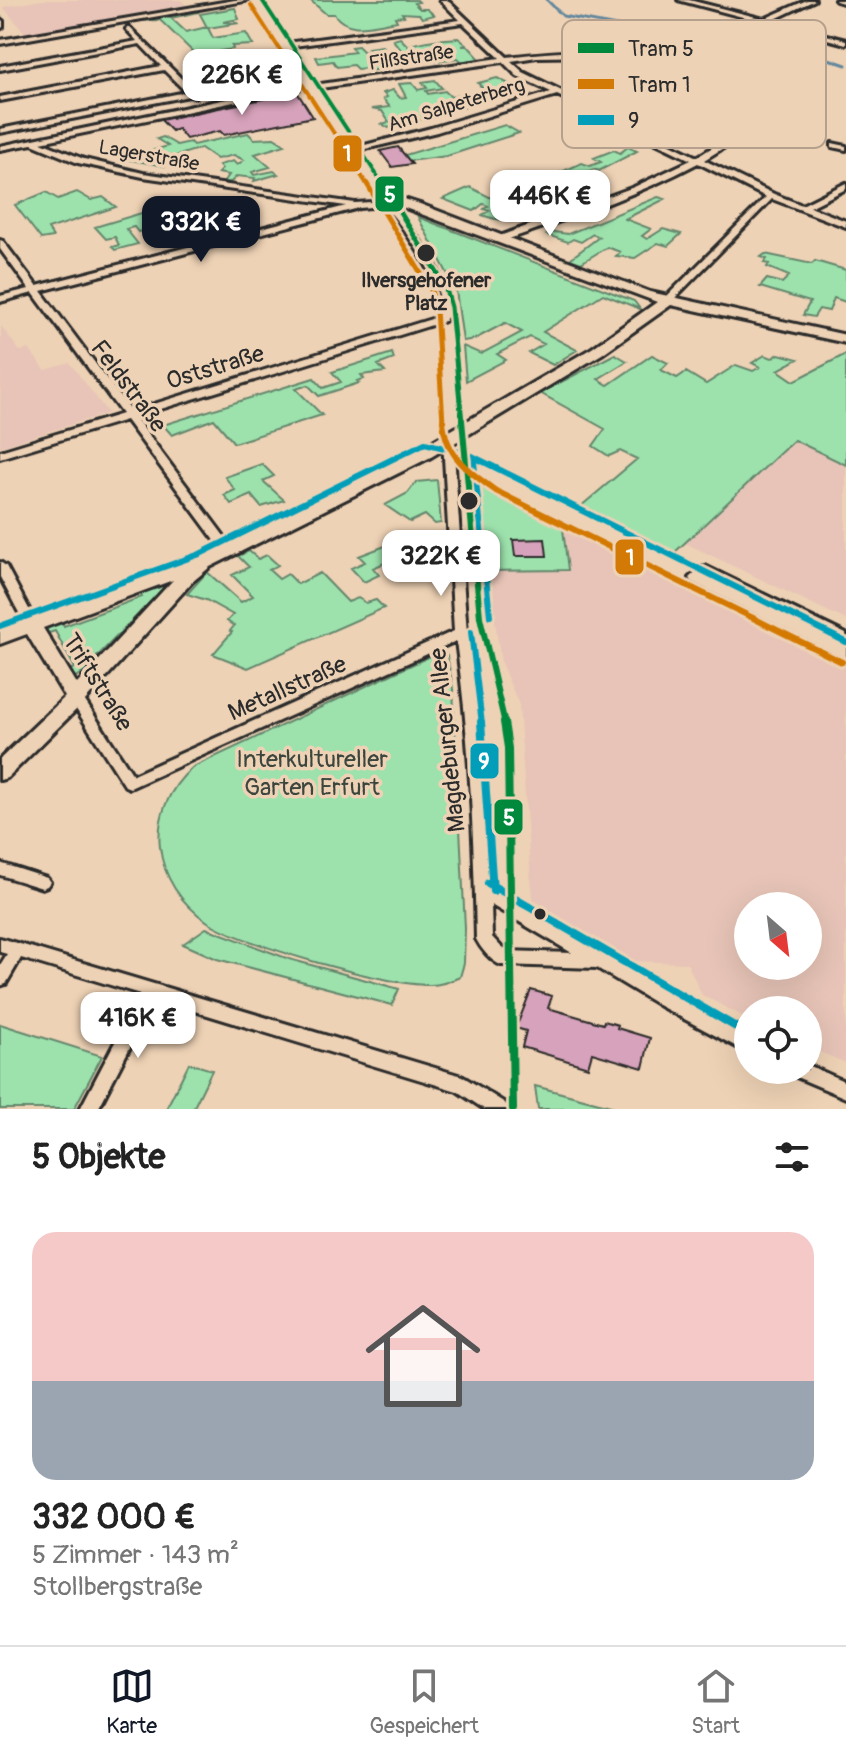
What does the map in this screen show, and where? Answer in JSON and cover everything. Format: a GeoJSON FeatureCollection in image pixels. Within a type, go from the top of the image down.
{"type":"FeatureCollection","features":[{"type":"Feature","properties":{"kind":"main road"},"geometry":{"type":"LineString","coordinates":[[254,0],[393,205],[500,239],[667,301],[846,339]]}},
{"type":"Feature","properties":{"kind":"main road"},"geometry":{"type":"LineString","coordinates":[[268,0],[314,85],[364,148],[393,205]]}},
{"type":"Feature","properties":{"kind":"main road"},"geometry":{"type":"LineString","coordinates":[[0,637],[204,563],[349,493],[448,440],[597,351],[667,301]]}},
{"type":"Feature","properties":{"kind":"main road"},"geometry":{"type":"LineString","coordinates":[[0,772],[76,698],[186,578],[204,563]]}},
{"type":"Feature","properties":{"kind":"main road","name":"Triftstraße"},"geometry":{"type":"LineString","coordinates":[[32,626],[76,698]]}},
{"type":"Feature","properties":{"kind":"street"},"geometry":{"type":"LineString","coordinates":[[0,42],[247,0]]}},
{"type":"Feature","properties":{"kind":"street"},"geometry":{"type":"LineString","coordinates":[[443,0],[520,74],[562,94]]}},
{"type":"Feature","properties":{"kind":"street"},"geometry":{"type":"LineString","coordinates":[[681,0],[761,20]]}},
{"type":"Feature","properties":{"kind":"street"},"geometry":{"type":"LineString","coordinates":[[767,20],[812,0]]}},
{"type":"Feature","properties":{"kind":"street"},"geometry":{"type":"LineString","coordinates":[[838,0],[846,2]]}},
{"type":"Feature","properties":{"kind":"street"},"geometry":{"type":"LineString","coordinates":[[294,44],[465,21]]}},
{"type":"Feature","properties":{"kind":"street"},"geometry":{"type":"LineString","coordinates":[[129,29],[204,105]]}},
{"type":"Feature","properties":{"kind":"street"},"geometry":{"type":"LineString","coordinates":[[826,37],[846,42]]}},
{"type":"Feature","properties":{"kind":"street"},"geometry":{"type":"LineString","coordinates":[[0,68],[142,42]]}},
{"type":"Feature","properties":{"kind":"street","name":"Filßstraße"},"geometry":{"type":"LineString","coordinates":[[0,148],[314,85],[562,54]]}},
{"type":"Feature","properties":{"kind":"street"},"geometry":{"type":"LineString","coordinates":[[0,99],[166,67]]}},
{"type":"Feature","properties":{"kind":"street","name":"Am Salpeterberg"},"geometry":{"type":"LineString","coordinates":[[364,148],[558,92]]}},
{"type":"Feature","properties":{"kind":"street"},"geometry":{"type":"LineString","coordinates":[[0,131],[191,93]]}},
{"type":"Feature","properties":{"kind":"street","name":"Lagerstraße"},"geometry":{"type":"LineString","coordinates":[[32,141],[81,161],[143,175],[359,205]]}},
{"type":"Feature","properties":{"kind":"street"},"geometry":{"type":"LineString","coordinates":[[835,145],[846,148]]}},
{"type":"Feature","properties":{"kind":"street"},"geometry":{"type":"LineString","coordinates":[[674,148],[771,196],[846,224]]}},
{"type":"Feature","properties":{"kind":"street","name":"Filßstraße"},"geometry":{"type":"LineString","coordinates":[[699,160],[719,148]]}},
{"type":"Feature","properties":{"kind":"street"},"geometry":{"type":"LineString","coordinates":[[500,239],[639,188],[699,160]]}},
{"type":"Feature","properties":{"kind":"street"},"geometry":{"type":"LineString","coordinates":[[802,208],[846,186]]}},
{"type":"Feature","properties":{"kind":"street"},"geometry":{"type":"LineString","coordinates":[[667,301],[771,196]]}},
{"type":"Feature","properties":{"kind":"street"},"geometry":{"type":"LineString","coordinates":[[0,299],[359,205],[393,205]]}},
{"type":"Feature","properties":{"kind":"street","name":"Oststraße"},"geometry":{"type":"LineString","coordinates":[[0,455],[442,319],[446,307],[440,286],[393,205]]}},
{"type":"Feature","properties":{"kind":"street","name":"Feldstraße"},"geometry":{"type":"LineString","coordinates":[[0,243],[229,551]]}},
{"type":"Feature","properties":{"kind":"street","name":"Magdeburger Allee"},"geometry":{"type":"LineString","coordinates":[[448,440],[461,633],[469,687],[484,939],[501,958],[598,961]]}},
{"type":"Feature","properties":{"kind":"street","name":"Triftstraße"},"geometry":{"type":"LineString","coordinates":[[0,566],[32,626]]}},
{"type":"Feature","properties":{"kind":"street"},"geometry":{"type":"LineString","coordinates":[[846,639],[705,570],[695,578],[846,653]]}},
{"type":"Feature","properties":{"kind":"street","name":"Metallstraße"},"geometry":{"type":"LineString","coordinates":[[130,782],[461,633]]}},
{"type":"Feature","properties":{"kind":"street","name":"Triftstraße"},"geometry":{"type":"LineString","coordinates":[[76,698],[130,782]]}},
{"type":"Feature","properties":{"kind":"street"},"geometry":{"type":"LineString","coordinates":[[0,869],[42,882]]}},
{"type":"Feature","properties":{"kind":"street"},"geometry":{"type":"LineString","coordinates":[[483,892],[734,1037]]}},
{"type":"Feature","properties":{"kind":"street"},"geometry":{"type":"LineString","coordinates":[[0,945],[462,1084],[489,1106]]}},
{"type":"Feature","properties":{"kind":"street"},"geometry":{"type":"LineString","coordinates":[[0,979],[18,950]]}},
{"type":"Feature","properties":{"kind":"street"},"geometry":{"type":"LineString","coordinates":[[89,1109],[150,992]]}},
{"type":"Feature","properties":{"kind":"street"},"geometry":{"type":"LineString","coordinates":[[822,1080],[846,1090]]}},
{"type":"Feature","properties":{"kind":"shaded area"},"geometry":{"type":"Polygon","coordinates":[[[41,0],[181,0],[186,5],[26,34],[3,7],[41,0]]]}},
{"type":"Feature","properties":{"kind":"shaded area"},"geometry":{"type":"Polygon","coordinates":[[[1,326],[20,351],[29,349],[45,370],[70,363],[108,413],[0,447],[1,326]]]}},
{"type":"Feature","properties":{"kind":"shaded area"},"geometry":{"type":"Polygon","coordinates":[[[795,440],[846,465],[846,620],[685,543],[795,440]]]}},
{"type":"Feature","properties":{"kind":"shaded area"},"geometry":{"type":"Polygon","coordinates":[[[562,521],[846,661],[846,1063],[822,1053],[822,996],[734,996],[734,1012],[702,995],[687,963],[631,961],[532,899],[519,705],[501,663],[488,571],[568,570],[562,521]]]}},
{"type":"Feature","properties":{"kind":"green space"},"geometry":{"type":"Polygon","coordinates":[[[310,0],[417,0],[419,2],[414,3],[420,9],[427,9],[434,15],[422,18],[419,14],[402,13],[404,16],[395,17],[397,21],[354,26],[334,14],[326,14],[310,0]]]}},
{"type":"Feature","properties":{"kind":"green space"},"geometry":{"type":"Polygon","coordinates":[[[235,8],[239,19],[223,22],[239,23],[208,28],[213,38],[246,33],[253,45],[232,46],[233,49],[220,51],[241,91],[215,99],[202,86],[224,82],[160,20],[142,21],[196,9],[198,12],[171,18],[186,32],[207,27],[200,14],[235,8]]]}},
{"type":"Feature","properties":{"kind":"green space"},"geometry":{"type":"Polygon","coordinates":[[[400,38],[408,46],[458,38],[467,45],[462,46],[468,46],[480,59],[462,62],[458,58],[434,61],[423,57],[418,61],[410,53],[404,54],[406,62],[396,63],[398,66],[369,71],[353,65],[337,67],[333,61],[319,63],[316,57],[355,52],[351,47],[358,46],[364,52],[370,51],[368,48],[382,46],[388,53],[402,51],[393,40],[400,38]]]}},
{"type":"Feature","properties":{"kind":"green space"},"geometry":{"type":"Polygon","coordinates":[[[497,78],[519,89],[454,110],[445,108],[445,112],[403,125],[400,121],[389,128],[382,124],[389,122],[382,111],[371,109],[390,107],[383,99],[387,97],[383,93],[393,90],[400,98],[406,97],[399,84],[412,83],[418,90],[427,88],[422,82],[435,80],[442,88],[426,91],[428,94],[445,91],[451,97],[467,93],[473,96],[484,90],[478,83],[497,78]]]}},
{"type":"Feature","properties":{"kind":"green space"},"geometry":{"type":"Polygon","coordinates":[[[505,125],[519,133],[447,156],[409,161],[405,155],[505,125]]]}},
{"type":"Feature","properties":{"kind":"green space"},"geometry":{"type":"Polygon","coordinates":[[[248,133],[254,139],[274,138],[285,145],[255,154],[270,167],[252,172],[254,175],[274,171],[278,174],[254,181],[255,178],[237,176],[231,182],[224,182],[229,175],[218,173],[222,169],[219,165],[233,161],[237,165],[244,160],[234,155],[217,159],[201,148],[173,157],[168,154],[160,157],[168,163],[165,166],[125,159],[168,146],[157,139],[163,137],[177,145],[190,142],[193,145],[248,133]]]}},
{"type":"Feature","properties":{"kind":"green space"},"geometry":{"type":"Polygon","coordinates":[[[627,148],[637,151],[599,171],[594,169],[573,177],[592,187],[573,194],[564,192],[569,196],[520,213],[524,216],[518,218],[493,219],[482,215],[489,211],[484,209],[488,206],[483,204],[474,211],[443,199],[470,187],[501,203],[515,197],[510,194],[582,163],[590,166],[601,162],[594,158],[614,150],[620,153],[627,148]]]}},
{"type":"Feature","properties":{"kind":"green space"},"geometry":{"type":"Polygon","coordinates":[[[46,192],[58,199],[77,192],[91,200],[103,197],[116,207],[48,229],[53,237],[41,239],[15,205],[46,192]]]}},
{"type":"Feature","properties":{"kind":"green space"},"geometry":{"type":"Polygon","coordinates":[[[658,197],[665,199],[625,219],[651,229],[642,236],[647,239],[663,229],[681,234],[668,246],[658,243],[635,258],[616,256],[620,252],[607,247],[581,263],[570,259],[599,237],[593,234],[581,242],[573,239],[568,242],[547,235],[554,232],[568,234],[658,197]]]}},
{"type":"Feature","properties":{"kind":"green space"},"geometry":{"type":"Polygon","coordinates":[[[180,202],[230,206],[238,215],[207,222],[202,216],[194,218],[180,202]]]}},
{"type":"Feature","properties":{"kind":"green space"},"geometry":{"type":"Polygon","coordinates":[[[168,205],[192,225],[199,224],[203,228],[182,232],[172,222],[167,224],[173,231],[165,233],[159,226],[138,232],[134,227],[126,229],[138,244],[115,250],[112,247],[119,245],[115,237],[106,239],[95,227],[168,205]]]}},
{"type":"Feature","properties":{"kind":"green space","name":"Ilversgehofener Platz"},"geometry":{"type":"Polygon","coordinates":[[[418,217],[634,301],[640,309],[603,294],[543,332],[577,350],[553,365],[529,353],[544,344],[530,337],[497,354],[506,360],[466,381],[463,346],[481,354],[522,332],[505,323],[475,339],[463,341],[456,290],[418,217]]]}},
{"type":"Feature","properties":{"kind":"green space"},"geometry":{"type":"Polygon","coordinates":[[[765,254],[812,264],[815,261],[846,270],[846,302],[834,298],[829,311],[819,309],[814,317],[803,315],[810,302],[760,287],[767,279],[782,283],[789,276],[767,267],[769,264],[764,263],[767,259],[761,257],[765,254]]]}},
{"type":"Feature","properties":{"kind":"green space"},"geometry":{"type":"Polygon","coordinates":[[[392,353],[394,359],[378,365],[385,372],[361,375],[364,379],[357,381],[359,383],[319,396],[308,385],[296,389],[322,415],[234,443],[214,419],[172,435],[163,425],[314,378],[323,388],[341,382],[332,372],[392,353]]]}},
{"type":"Feature","properties":{"kind":"green space"},"geometry":{"type":"Polygon","coordinates":[[[615,354],[627,361],[598,379],[608,385],[652,355],[668,363],[661,370],[677,378],[686,372],[706,384],[736,365],[753,371],[760,367],[752,363],[765,355],[772,358],[779,354],[798,359],[778,370],[794,381],[846,354],[846,465],[794,440],[674,553],[580,507],[637,459],[620,451],[609,456],[593,446],[605,429],[540,393],[615,354]]]}},
{"type":"Feature","properties":{"kind":"green space"},"geometry":{"type":"Polygon","coordinates":[[[262,464],[274,476],[263,481],[284,500],[261,507],[251,495],[231,504],[224,495],[235,490],[225,477],[262,464]]]}},
{"type":"Feature","properties":{"kind":"green space"},"geometry":{"type":"Polygon","coordinates":[[[437,480],[441,523],[435,524],[425,515],[410,522],[385,505],[408,493],[416,482],[437,480]]]}},
{"type":"Feature","properties":{"kind":"green space"},"geometry":{"type":"Polygon","coordinates":[[[496,487],[562,521],[568,570],[488,571],[480,488],[496,487]]]}},
{"type":"Feature","properties":{"kind":"green space"},"geometry":{"type":"Polygon","coordinates":[[[393,543],[403,555],[373,568],[379,575],[364,582],[351,568],[365,562],[359,556],[393,543]]]}},
{"type":"Feature","properties":{"kind":"green space"},"geometry":{"type":"Polygon","coordinates":[[[249,551],[258,559],[267,555],[278,565],[269,570],[279,579],[288,574],[298,584],[320,573],[348,602],[358,598],[366,603],[376,600],[384,608],[248,668],[213,654],[232,632],[234,626],[227,621],[233,615],[206,600],[187,594],[207,572],[241,602],[253,596],[232,575],[249,567],[238,556],[249,551]]]}},
{"type":"Feature","properties":{"kind":"green space"},"geometry":{"type":"Polygon","coordinates":[[[172,582],[154,603],[150,602],[87,667],[91,670],[73,678],[66,671],[75,668],[55,631],[46,634],[48,626],[62,621],[64,626],[142,597],[139,592],[172,582]]]}},
{"type":"Feature","properties":{"kind":"green space","name":"Interkultureller Garten Erfurt"},"geometry":{"type":"Polygon","coordinates":[[[439,652],[447,655],[453,689],[465,928],[464,963],[460,977],[431,985],[352,972],[225,931],[189,907],[165,869],[160,848],[160,826],[176,785],[193,767],[439,652]]]}},
{"type":"Feature","properties":{"kind":"green space"},"geometry":{"type":"Polygon","coordinates":[[[206,928],[289,959],[399,989],[392,1005],[217,959],[183,944],[206,928]]]}},
{"type":"Feature","properties":{"kind":"green space"},"geometry":{"type":"Polygon","coordinates":[[[0,1024],[102,1056],[74,1109],[0,1109],[0,1024]]]}},
{"type":"Feature","properties":{"kind":"green space"},"geometry":{"type":"Polygon","coordinates":[[[189,1063],[212,1070],[193,1109],[166,1109],[189,1063]]]}},
{"type":"Feature","properties":{"kind":"green space"},"geometry":{"type":"Polygon","coordinates":[[[535,1086],[614,1107],[617,1109],[538,1109],[535,1086]]]}},
{"type":"Feature","properties":{"kind":"building"},"geometry":{"type":"Polygon","coordinates":[[[297,92],[313,117],[224,135],[220,131],[186,139],[178,129],[172,131],[161,120],[297,92]]]}},
{"type":"Feature","properties":{"kind":"building"},"geometry":{"type":"Polygon","coordinates":[[[398,147],[412,164],[392,167],[380,151],[398,147]]]}},
{"type":"Feature","properties":{"kind":"building"},"geometry":{"type":"Polygon","coordinates":[[[545,539],[547,556],[515,556],[513,540],[545,539]]]}},
{"type":"Feature","properties":{"kind":"building"},"geometry":{"type":"Polygon","coordinates":[[[531,990],[552,996],[548,1008],[603,1024],[604,1021],[618,1025],[617,1028],[650,1038],[643,1068],[592,1053],[588,1067],[522,1047],[526,1031],[516,1028],[531,990]]]}},
{"type":"Feature","properties":{"kind":"waterway"},"geometry":{"type":"LineString","coordinates":[[547,0],[563,16],[584,20]]}},
{"type":"Feature","properties":{"kind":"waterway"},"geometry":{"type":"LineString","coordinates":[[826,58],[846,65]]}},
{"type":"Feature","properties":{"kind":"tram line","name":"5"},"geometry":{"type":"LineString","coordinates":[[262,0],[412,228],[445,286],[451,307],[480,617],[501,698],[508,748],[513,1109]]}},
{"type":"Feature","properties":{"kind":"tram line","name":"1"},"geometry":{"type":"LineString","coordinates":[[251,5],[382,207],[431,290],[436,309],[444,439],[463,468],[496,491],[842,662]]}},
{"type":"Feature","properties":{"kind":"transit line","name":"9"},"geometry":{"type":"LineString","coordinates":[[0,626],[200,554],[425,443],[468,454],[846,642]]}},
{"type":"Feature","properties":{"kind":"transit line","name":"9"},"geometry":{"type":"LineString","coordinates":[[474,462],[490,616]]}},
{"type":"Feature","properties":{"kind":"transit line","name":"9"},"geometry":{"type":"LineString","coordinates":[[471,632],[479,686],[493,891]]}},
{"type":"Feature","properties":{"kind":"transit line","name":"9"},"geometry":{"type":"LineString","coordinates":[[488,883],[734,1026]]}},
{"type":"Feature","properties":{"kind":"place","name":"Ilversgehofener Platz"},"geometry":{"type":"Point","coordinates":[426,253]}}]}
